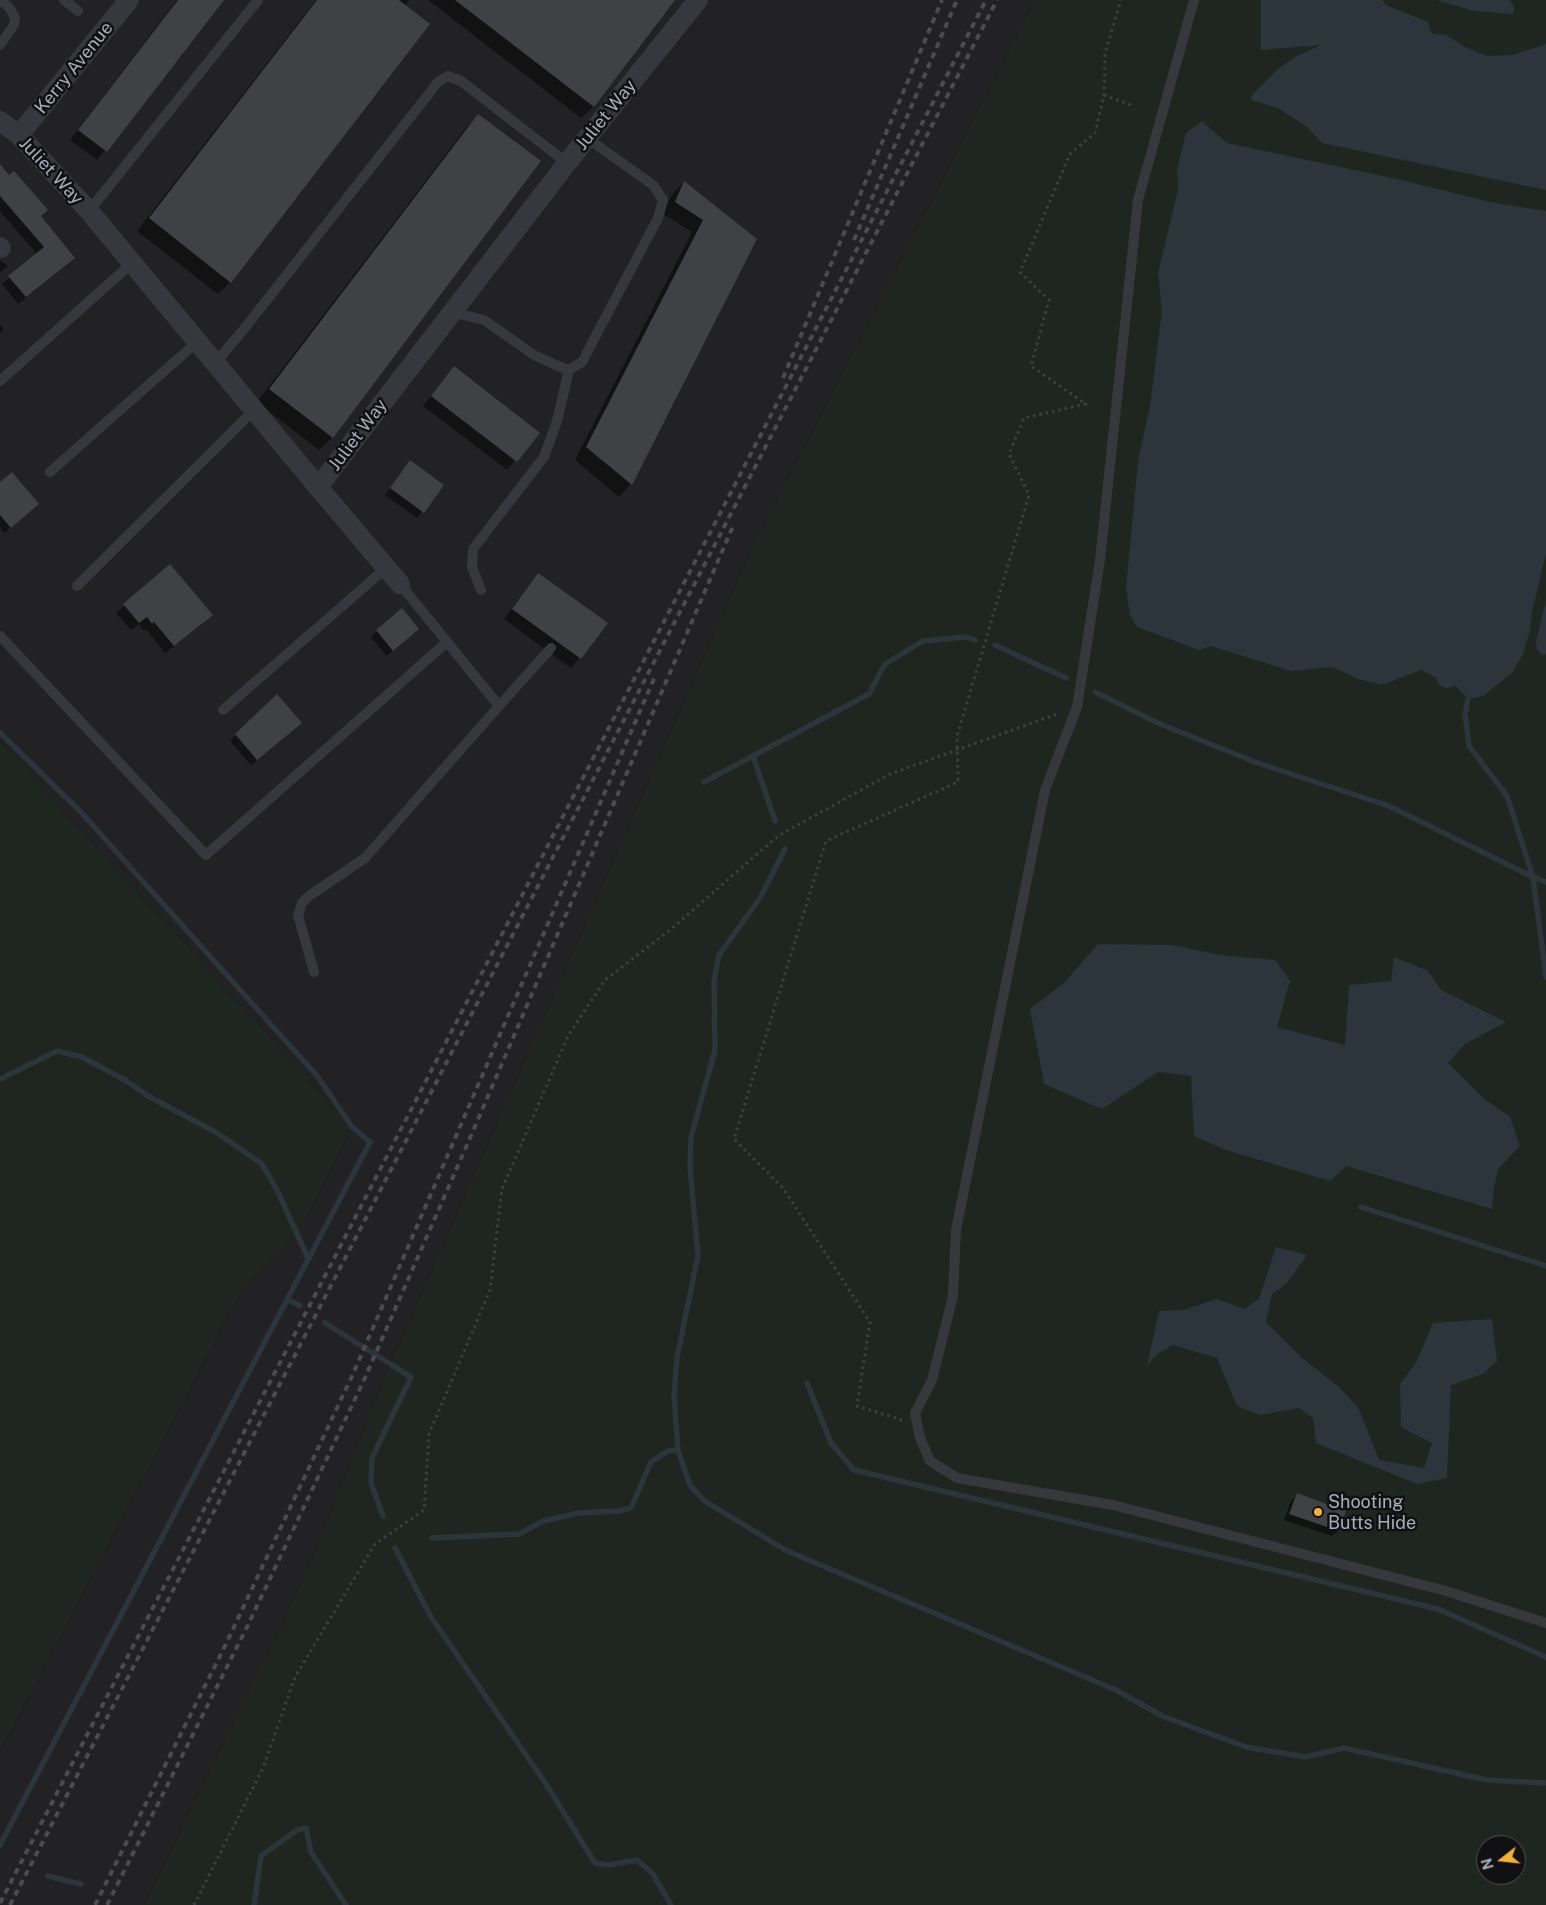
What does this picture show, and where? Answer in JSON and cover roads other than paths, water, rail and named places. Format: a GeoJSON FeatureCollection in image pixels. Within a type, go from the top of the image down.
{"type":"FeatureCollection","features":[{"type":"Feature","properties":{"kind":"street","name":"Kerry Avenue"},"geometry":{"type":"LineString","coordinates":[[19,135],[129,0]]}},
{"type":"Feature","properties":{"kind":"street","name":"Juliet Way"},"geometry":{"type":"LineString","coordinates":[[0,120],[19,135],[89,211],[318,487],[568,162],[698,0]]}},
{"type":"Feature","properties":{"kind":"street"},"geometry":{"type":"LineString","coordinates":[[318,487],[400,584]]}},
{"type":"Feature","properties":{"kind":"lane"},"geometry":{"type":"LineString","coordinates":[[0,0],[10,6],[15,18],[14,25],[0,45]]}},
{"type":"Feature","properties":{"kind":"lane"},"geometry":{"type":"LineString","coordinates":[[64,0],[78,11]]}},
{"type":"Feature","properties":{"kind":"lane"},"geometry":{"type":"LineString","coordinates":[[89,211],[258,0]]}},
{"type":"Feature","properties":{"kind":"lane"},"geometry":{"type":"LineString","coordinates":[[1194,0],[1138,200],[1100,560],[1077,707],[1045,790],[956,1230],[953,1296],[932,1380],[915,1413],[920,1438],[930,1461],[957,1478],[1114,1505],[1446,1592],[1546,1623]]}},
{"type":"Feature","properties":{"kind":"lane"},"geometry":{"type":"LineString","coordinates":[[215,363],[244,329],[438,82],[448,76],[461,81],[568,162]]}},
{"type":"Feature","properties":{"kind":"lane"},"geometry":{"type":"LineString","coordinates":[[481,590],[472,567],[473,549],[544,457],[557,421],[569,370],[582,362],[658,218],[663,200],[653,184],[587,138]]}},
{"type":"Feature","properties":{"kind":"lane"},"geometry":{"type":"LineString","coordinates":[[0,381],[132,263]]}},
{"type":"Feature","properties":{"kind":"lane"},"geometry":{"type":"LineString","coordinates":[[452,312],[484,320],[534,355],[569,370]]}},
{"type":"Feature","properties":{"kind":"lane"},"geometry":{"type":"LineString","coordinates":[[50,472],[198,342]]}},
{"type":"Feature","properties":{"kind":"lane"},"geometry":{"type":"LineString","coordinates":[[77,586],[254,410]]}},
{"type":"Feature","properties":{"kind":"lane"},"geometry":{"type":"LineString","coordinates":[[222,710],[386,568]]}},
{"type":"Feature","properties":{"kind":"lane"},"geometry":{"type":"LineString","coordinates":[[400,584],[499,706]]}},
{"type":"Feature","properties":{"kind":"lane"},"geometry":{"type":"LineString","coordinates":[[0,636],[206,855],[447,642]]}},
{"type":"Feature","properties":{"kind":"lane"},"geometry":{"type":"LineString","coordinates":[[314,972],[298,915],[302,903],[309,896],[365,858],[551,648]]}},
{"type":"Feature","properties":{"kind":"waterway"},"geometry":{"type":"LineString","coordinates":[[704,782],[869,694],[885,664],[923,641],[966,637],[975,640]]}},
{"type":"Feature","properties":{"kind":"waterway"},"geometry":{"type":"LineString","coordinates":[[995,645],[1066,678]]}},
{"type":"Feature","properties":{"kind":"waterway"},"geometry":{"type":"LineString","coordinates":[[1095,692],[1158,723],[1255,762],[1389,806],[1546,882]]}},
{"type":"Feature","properties":{"kind":"waterway"},"geometry":{"type":"LineString","coordinates":[[1468,699],[1465,714],[1469,746],[1507,796],[1533,877],[1546,977]]}},
{"type":"Feature","properties":{"kind":"waterway"},"geometry":{"type":"LineString","coordinates":[[0,733],[80,811],[318,1077],[352,1127],[370,1142],[0,1845]]}},
{"type":"Feature","properties":{"kind":"waterway"},"geometry":{"type":"LineString","coordinates":[[753,756],[775,821]]}},
{"type":"Feature","properties":{"kind":"waterway"},"geometry":{"type":"LineString","coordinates":[[785,849],[760,898],[719,955],[714,980],[715,1050],[691,1137],[690,1168],[698,1255],[677,1358],[674,1396],[678,1450],[690,1485],[703,1500],[785,1550],[1116,1690],[1162,1716],[1246,1747],[1305,1757],[1344,1748],[1487,1780],[1546,1783]]}},
{"type":"Feature","properties":{"kind":"waterway"},"geometry":{"type":"LineString","coordinates":[[0,1079],[57,1051],[82,1057],[125,1080],[148,1096],[217,1133],[262,1164],[277,1190],[308,1258]]}},
{"type":"Feature","properties":{"kind":"waterway"},"geometry":{"type":"LineString","coordinates":[[1361,1207],[1546,1266]]}},
{"type":"Feature","properties":{"kind":"waterway"},"geometry":{"type":"LineString","coordinates":[[287,1299],[300,1306]]}},
{"type":"Feature","properties":{"kind":"waterway"},"geometry":{"type":"LineString","coordinates":[[325,1323],[411,1377],[372,1458],[371,1483],[383,1516]]}},
{"type":"Feature","properties":{"kind":"waterway"},"geometry":{"type":"LineString","coordinates":[[807,1383],[831,1443],[854,1470],[1438,1609],[1546,1657]]}},
{"type":"Feature","properties":{"kind":"waterway"},"geometry":{"type":"LineString","coordinates":[[432,1538],[519,1534],[543,1521],[579,1513],[618,1511],[631,1508],[651,1462],[668,1451],[678,1450]]}},
{"type":"Feature","properties":{"kind":"waterway"},"geometry":{"type":"LineString","coordinates":[[395,1548],[431,1617],[546,1784],[595,1863],[609,1865],[637,1860],[653,1874],[671,1905]]}},
{"type":"Feature","properties":{"kind":"waterway"},"geometry":{"type":"LineString","coordinates":[[254,1905],[261,1856],[297,1830],[306,1828],[311,1852],[346,1905]]}},
{"type":"Feature","properties":{"kind":"waterway"},"geometry":{"type":"LineString","coordinates":[[48,1876],[81,1884]]}},
{"type":"Feature","properties":{"kind":"railway"},"geometry":{"type":"LineString","coordinates":[[783,378],[942,0]]}},
{"type":"Feature","properties":{"kind":"railway"},"geometry":{"type":"LineString","coordinates":[[854,240],[957,0]]}},
{"type":"Feature","properties":{"kind":"railway"},"geometry":{"type":"LineString","coordinates":[[0,1903],[986,0]]}},
{"type":"Feature","properties":{"kind":"railway"},"geometry":{"type":"LineString","coordinates":[[10,1905],[997,0]]}},
{"type":"Feature","properties":{"kind":"railway"},"geometry":{"type":"LineString","coordinates":[[107,1905],[247,1627],[364,1380],[733,526]]}},
{"type":"Feature","properties":{"kind":"railway"},"geometry":{"type":"LineString","coordinates":[[95,1905],[226,1644],[353,1374],[656,674]]}},
{"type":"Feature","properties":{"kind":"place","name":"Shooting Butts Hide"},"geometry":{"type":"Point","coordinates":[1318,1512]}}]}
